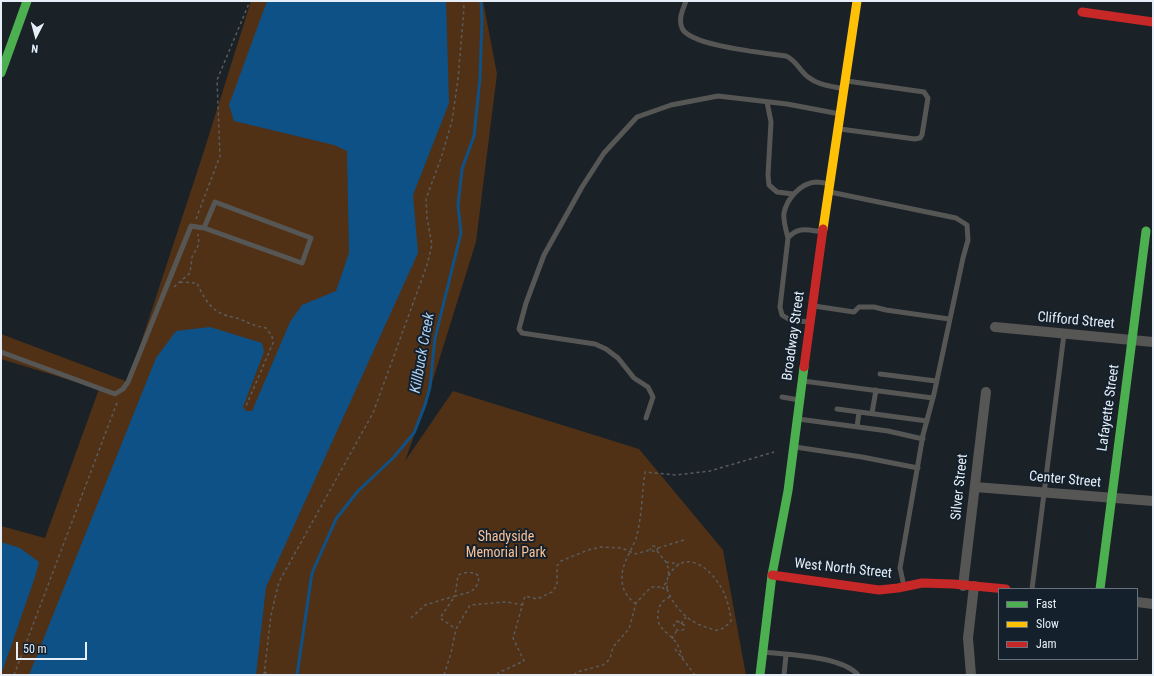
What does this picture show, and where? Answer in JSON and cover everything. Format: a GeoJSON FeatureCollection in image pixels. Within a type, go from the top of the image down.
{"type":"FeatureCollection","features":[{"type":"Feature","properties":{"kind":"street"},"geometry":{"type":"LineString","coordinates":[[1,73],[27,1]]}},
{"type":"Feature","properties":{"kind":"street","name":"Broadway Street"},"geometry":{"type":"LineString","coordinates":[[760,675],[772,575],[788,491],[812,306],[857,1]]}},
{"type":"Feature","properties":{"kind":"street"},"geometry":{"type":"LineString","coordinates":[[1082,12],[1153,22]]}},
{"type":"Feature","properties":{"kind":"street","name":"Lafayette Street"},"geometry":{"type":"LineString","coordinates":[[1100,588],[1146,231]]}},
{"type":"Feature","properties":{"kind":"street","name":"Clifford Street"},"geometry":{"type":"LineString","coordinates":[[995,327],[1153,342]]}},
{"type":"Feature","properties":{"kind":"street","name":"Silver Street"},"geometry":{"type":"LineString","coordinates":[[963,586],[975,487],[980,430],[986,392]]}},
{"type":"Feature","properties":{"kind":"street","name":"Center Street"},"geometry":{"type":"LineString","coordinates":[[975,487],[1153,501]]}},
{"type":"Feature","properties":{"kind":"street","name":"West North Street"},"geometry":{"type":"LineString","coordinates":[[772,575],[879,590],[905,587],[922,583],[998,588]]}},
{"type":"Feature","properties":{"kind":"street"},"geometry":{"type":"LineString","coordinates":[[971,675],[968,638],[974,586]]}},
{"type":"Feature","properties":{"kind":"street"},"geometry":{"type":"LineString","coordinates":[[1138,602],[1153,604]]}},
{"type":"Feature","properties":{"kind":"lane"},"geometry":{"type":"LineString","coordinates":[[686,1],[680,22],[682,30],[689,36],[698,40],[725,47],[786,56],[796,63],[807,77],[825,85],[845,85],[924,92],[928,98],[922,135],[920,138],[915,139],[838,129]]}},
{"type":"Feature","properties":{"kind":"lane"},"geometry":{"type":"LineString","coordinates":[[646,418],[653,397],[648,387],[634,378],[618,358],[606,349],[595,344],[522,333],[519,329],[526,304],[544,255],[582,187],[604,152],[637,117],[671,105],[718,96],[787,104],[841,114]]}},
{"type":"Feature","properties":{"kind":"lane"},"geometry":{"type":"LineString","coordinates":[[767,102],[771,122],[768,175],[769,185],[777,192],[793,194]]}},
{"type":"Feature","properties":{"kind":"lane"},"geometry":{"type":"LineString","coordinates":[[810,322],[790,320],[782,315],[780,307],[788,238],[784,213],[793,194],[806,185],[815,182],[830,188],[956,218],[967,225],[968,240],[923,439],[900,568],[905,587]]}},
{"type":"Feature","properties":{"kind":"lane"},"geometry":{"type":"LineString","coordinates":[[1,352],[115,394],[123,389],[128,382],[191,226],[204,228],[302,263],[311,238],[215,202],[204,228]]}},
{"type":"Feature","properties":{"kind":"lane"},"geometry":{"type":"LineString","coordinates":[[788,238],[793,231],[802,229],[823,232]]}},
{"type":"Feature","properties":{"kind":"lane"},"geometry":{"type":"LineString","coordinates":[[812,306],[854,312],[859,307],[874,307],[949,319]]}},
{"type":"Feature","properties":{"kind":"lane"},"geometry":{"type":"LineString","coordinates":[[1032,588],[1064,334]]}},
{"type":"Feature","properties":{"kind":"lane"},"geometry":{"type":"LineString","coordinates":[[880,374],[936,381]]}},
{"type":"Feature","properties":{"kind":"lane"},"geometry":{"type":"LineString","coordinates":[[802,381],[933,398]]}},
{"type":"Feature","properties":{"kind":"lane"},"geometry":{"type":"LineString","coordinates":[[872,413],[876,390]]}},
{"type":"Feature","properties":{"kind":"lane"},"geometry":{"type":"LineString","coordinates":[[782,397],[800,400]]}},
{"type":"Feature","properties":{"kind":"lane"},"geometry":{"type":"LineString","coordinates":[[837,409],[927,421]]}},
{"type":"Feature","properties":{"kind":"lane"},"geometry":{"type":"LineString","coordinates":[[857,427],[859,412]]}},
{"type":"Feature","properties":{"kind":"lane"},"geometry":{"type":"LineString","coordinates":[[797,419],[888,431],[923,439]]}},
{"type":"Feature","properties":{"kind":"lane"},"geometry":{"type":"LineString","coordinates":[[794,447],[862,456],[918,468]]}},
{"type":"Feature","properties":{"kind":"lane"},"geometry":{"type":"LineString","coordinates":[[763,652],[828,660],[854,670],[858,675]]}},
{"type":"Feature","properties":{"kind":"lane"},"geometry":{"type":"LineString","coordinates":[[784,675],[786,655]]}},
{"type":"Feature","properties":{"kind":"path"},"geometry":{"type":"LineString","coordinates":[[166,287],[175,287],[190,273],[192,257],[199,244],[199,236],[194,227],[196,218],[220,156],[217,80],[250,1]]}},
{"type":"Feature","properties":{"kind":"path"},"geometry":{"type":"LineString","coordinates":[[264,675],[271,615],[279,582],[373,414],[427,265],[432,245],[426,199],[441,158],[452,121],[463,16],[463,1]]}},
{"type":"Feature","properties":{"kind":"path"},"geometry":{"type":"LineString","coordinates":[[180,282],[197,283],[206,300],[215,309],[224,315],[239,318],[253,326],[266,328],[272,336],[272,342],[246,406]]}},
{"type":"Feature","properties":{"kind":"path"},"geometry":{"type":"LineString","coordinates":[[14,675],[123,389]]}},
{"type":"Feature","properties":{"kind":"path"},"geometry":{"type":"LineString","coordinates":[[636,604],[630,600],[627,595],[622,580],[624,568],[637,535],[645,472],[676,474],[710,471],[774,452]]}},
{"type":"Feature","properties":{"kind":"path"},"geometry":{"type":"LineString","coordinates":[[498,675],[498,673],[524,661],[513,638],[525,596],[537,599],[552,592],[557,585],[557,566],[561,561],[588,550],[601,547],[622,548],[635,554],[650,550],[656,552],[658,549],[684,540]]}},
{"type":"Feature","properties":{"kind":"path"},"geometry":{"type":"LineString","coordinates":[[650,550],[652,546],[657,546],[666,562],[669,570],[667,589],[670,597],[686,617],[702,627],[716,630],[724,628],[731,621],[730,608],[721,587],[703,567],[693,562],[679,564],[666,562]]}},
{"type":"Feature","properties":{"kind":"path"},"geometry":{"type":"LineString","coordinates":[[668,577],[671,571],[679,564]]}},
{"type":"Feature","properties":{"kind":"path"},"geometry":{"type":"LineString","coordinates":[[411,618],[425,605],[454,596],[471,592],[478,584],[479,576],[475,573],[466,572],[458,575],[454,596],[440,618],[456,629]]}},
{"type":"Feature","properties":{"kind":"path"},"geometry":{"type":"LineString","coordinates":[[662,587],[667,582]]}},
{"type":"Feature","properties":{"kind":"path"},"geometry":{"type":"LineString","coordinates":[[574,675],[577,672],[603,665],[610,660],[613,647],[629,629],[636,604],[642,595],[651,587],[662,587],[667,589]]}},
{"type":"Feature","properties":{"kind":"path"},"geometry":{"type":"LineString","coordinates":[[670,597],[665,599],[660,605],[657,617],[658,624],[678,646],[683,660]]}},
{"type":"Feature","properties":{"kind":"path"},"geometry":{"type":"LineString","coordinates":[[444,675],[451,653],[456,629],[470,605],[507,602],[522,605]]}},
{"type":"Feature","properties":{"kind":"path"},"geometry":{"type":"LineString","coordinates":[[681,624],[686,617]]}},
{"type":"Feature","properties":{"kind":"path"},"geometry":{"type":"LineString","coordinates":[[677,621],[684,625],[684,629],[681,631],[677,630],[674,626],[674,623],[677,621]]}},
{"type":"Feature","properties":{"kind":"path"},"geometry":{"type":"LineString","coordinates":[[672,639],[677,630]]}},
{"type":"Feature","properties":{"kind":"path"},"geometry":{"type":"LineString","coordinates":[[675,649],[695,675]]}},
{"type":"Feature","properties":{"kind":"path"},"geometry":{"type":"LineString","coordinates":[[264,672],[272,675]]}},
{"type":"Feature","properties":{"kind":"green space","name":"Shadyside Memorial Park"},"geometry":{"type":"Polygon","coordinates":[[[251,1],[483,1],[497,74],[476,242],[425,405],[405,461],[453,391],[639,449],[723,550],[746,675],[1,675],[1,526],[45,538],[99,389],[1,359],[1,334],[128,382],[203,154],[251,1]]]}},
{"type":"Feature","properties":{"kind":"water"},"geometry":{"type":"Polygon","coordinates":[[[267,1],[446,1],[449,103],[413,195],[418,253],[266,587],[256,675],[29,675],[156,358],[176,331],[210,327],[262,343],[264,352],[243,407],[246,411],[252,411],[290,322],[302,305],[336,291],[349,253],[347,151],[334,145],[234,121],[229,105],[267,1]]]}},
{"type":"Feature","properties":{"kind":"water"},"geometry":{"type":"Polygon","coordinates":[[[1,542],[20,548],[39,562],[1,675],[1,542]]]}},
{"type":"Feature","properties":{"kind":"waterway","name":"Killbuck Creek"},"geometry":{"type":"LineString","coordinates":[[297,675],[312,573],[336,519],[358,491],[393,458],[414,433],[430,387],[435,338],[461,233],[458,205],[462,169],[474,136],[480,78],[482,21],[481,1]]}},
{"type":"Feature","properties":{"kind":"traffic: fast"},"geometry":{"type":"LineString","coordinates":[[1,73],[27,1]]}},
{"type":"Feature","properties":{"kind":"traffic: fast"},"geometry":{"type":"LineString","coordinates":[[1100,588],[1146,231]]}},
{"type":"Feature","properties":{"kind":"traffic: fast"},"geometry":{"type":"LineString","coordinates":[[760,675],[772,575],[788,491],[804,367]]}},
{"type":"Feature","properties":{"kind":"traffic: slow"},"geometry":{"type":"LineString","coordinates":[[823,229],[857,1]]}},
{"type":"Feature","properties":{"kind":"traffic: jam"},"geometry":{"type":"LineString","coordinates":[[1082,12],[1153,22]]}},
{"type":"Feature","properties":{"kind":"traffic: jam"},"geometry":{"type":"LineString","coordinates":[[804,367],[823,229]]}},
{"type":"Feature","properties":{"kind":"traffic: jam"},"geometry":{"type":"LineString","coordinates":[[772,575],[879,590],[922,583],[998,588]]}}]}
